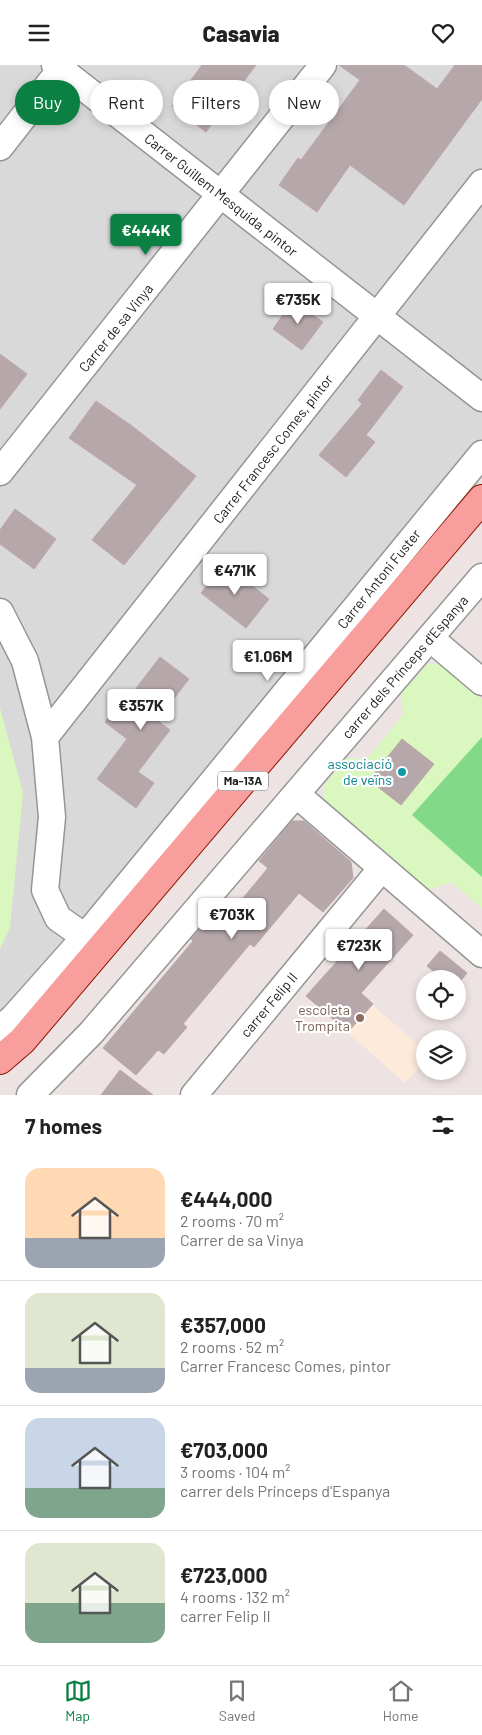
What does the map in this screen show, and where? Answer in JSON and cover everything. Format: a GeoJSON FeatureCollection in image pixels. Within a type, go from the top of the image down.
{"type":"FeatureCollection","features":[{"type":"Feature","properties":{"kind":"main road","name":"Ma-13A"},"geometry":{"type":"LineString","coordinates":[[0,1060],[22,1041],[482,499]]}},
{"type":"Feature","properties":{"kind":"street","name":"Carrer de sa Vinya"},"geometry":{"type":"LineString","coordinates":[[0,472],[324,65]]}},
{"type":"Feature","properties":{"kind":"street","name":"Carrer Guillem Mesquida, pintor"},"geometry":{"type":"LineString","coordinates":[[60,66],[482,398]]}},
{"type":"Feature","properties":{"kind":"street"},"geometry":{"type":"LineString","coordinates":[[0,147],[60,66]]}},
{"type":"Feature","properties":{"kind":"street","name":"Carrer Francesc Comes, pintor"},"geometry":{"type":"LineString","coordinates":[[45,737],[482,183]]}},
{"type":"Feature","properties":{"kind":"street","name":"Carrer Antoni Fuster"},"geometry":{"type":"LineString","coordinates":[[0,1029],[14,1017],[85,937],[482,454]]}},
{"type":"Feature","properties":{"kind":"street","name":"carrer dels Prínceps d'Espanya"},"geometry":{"type":"LineString","coordinates":[[30,1095],[91,1033],[482,577]]}},
{"type":"Feature","properties":{"kind":"street"},"geometry":{"type":"LineString","coordinates":[[0,612],[25,661],[45,737],[52,817],[45,890],[58,918],[85,937]]}},
{"type":"Feature","properties":{"kind":"street"},"geometry":{"type":"LineString","coordinates":[[430,638],[482,682]]}},
{"type":"Feature","properties":{"kind":"street"},"geometry":{"type":"LineString","coordinates":[[296,794],[482,954]]}},
{"type":"Feature","properties":{"kind":"street","name":"carrer Felip II"},"geometry":{"type":"LineString","coordinates":[[194,1095],[382,868]]}},
{"type":"Feature","properties":{"kind":"shaded area"},"geometry":{"type":"Polygon","coordinates":[[[0,65],[482,65],[482,478],[69,987],[0,1034],[0,65]]]}},
{"type":"Feature","properties":{"kind":"shaded area","name":"escoleta Trompita"},"geometry":{"type":"Polygon","coordinates":[[[331,968],[416,1043],[416,1071],[405,1083],[306,996],[331,968]]]}},
{"type":"Feature","properties":{"kind":"green space"},"geometry":{"type":"Polygon","coordinates":[[[428,664],[440,664],[482,699],[482,908],[451,882],[429,890],[323,803],[323,787],[346,758],[367,759],[403,715],[401,693],[428,664]]]}},
{"type":"Feature","properties":{"kind":"green space"},"geometry":{"type":"Polygon","coordinates":[[[0,708],[23,793],[10,928],[0,949],[0,708]]]}},
{"type":"Feature","properties":{"kind":"green space"},"geometry":{"type":"Polygon","coordinates":[[[482,737],[482,877],[412,815],[482,737]]]}},
{"type":"Feature","properties":{"kind":"building"},"geometry":{"type":"Polygon","coordinates":[[[202,65],[256,65],[245,80],[191,80],[202,65]]]}},
{"type":"Feature","properties":{"kind":"building"},"geometry":{"type":"Polygon","coordinates":[[[339,65],[404,65],[437,89],[455,65],[482,65],[482,99],[404,205],[350,165],[317,212],[279,185],[298,158],[301,160],[327,125],[339,125],[339,108],[360,80],[339,65]]]}},
{"type":"Feature","properties":{"kind":"building"},"geometry":{"type":"Polygon","coordinates":[[[197,125],[211,125],[206,132],[197,125]]]}},
{"type":"Feature","properties":{"kind":"building"},"geometry":{"type":"Polygon","coordinates":[[[293,301],[323,322],[302,350],[273,329],[293,301]]]}},
{"type":"Feature","properties":{"kind":"building"},"geometry":{"type":"Polygon","coordinates":[[[0,354],[27,374],[0,409],[0,354]]]}},
{"type":"Feature","properties":{"kind":"building"},"geometry":{"type":"Polygon","coordinates":[[[381,370],[403,387],[366,435],[375,442],[346,477],[319,455],[362,404],[358,400],[381,370]]]}},
{"type":"Feature","properties":{"kind":"building"},"geometry":{"type":"Polygon","coordinates":[[[96,401],[132,426],[196,476],[124,565],[92,540],[137,485],[69,438],[96,401]]]}},
{"type":"Feature","properties":{"kind":"building"},"geometry":{"type":"Polygon","coordinates":[[[15,509],[56,539],[34,569],[0,544],[0,530],[15,509]]]}},
{"type":"Feature","properties":{"kind":"building"},"geometry":{"type":"Polygon","coordinates":[[[224,564],[269,599],[246,628],[201,593],[224,564]]]}},
{"type":"Feature","properties":{"kind":"building"},"geometry":{"type":"Polygon","coordinates":[[[160,657],[189,679],[157,720],[170,730],[138,772],[154,783],[136,808],[97,779],[127,739],[105,722],[124,696],[128,699],[160,657]]]}},
{"type":"Feature","properties":{"kind":"building","name":"associació de veïns"},"geometry":{"type":"Polygon","coordinates":[[[402,739],[434,764],[401,805],[369,780],[402,739]]]}},
{"type":"Feature","properties":{"kind":"building"},"geometry":{"type":"Polygon","coordinates":[[[292,821],[304,821],[351,862],[353,878],[323,912],[299,893],[254,947],[250,944],[183,1024],[187,1027],[164,1054],[158,1050],[136,1075],[103,1048],[193,941],[191,939],[213,914],[223,922],[268,868],[259,861],[292,821]]]}},
{"type":"Feature","properties":{"kind":"building"},"geometry":{"type":"Polygon","coordinates":[[[384,909],[413,935],[361,993],[373,1004],[348,1032],[306,996],[384,909]]]}},
{"type":"Feature","properties":{"kind":"building"},"geometry":{"type":"Polygon","coordinates":[[[440,951],[463,970],[432,970],[427,966],[440,951]]]}},
{"type":"Feature","properties":{"kind":"building"},"geometry":{"type":"Polygon","coordinates":[[[120,1070],[153,1095],[101,1095],[120,1070]]]}},
{"type":"Feature","properties":{"kind":"place","name":"associació de veïns"},"geometry":{"type":"Point","coordinates":[402,772]}},
{"type":"Feature","properties":{"kind":"place","name":"escoleta Trompita"},"geometry":{"type":"Point","coordinates":[360,1018]}}]}
